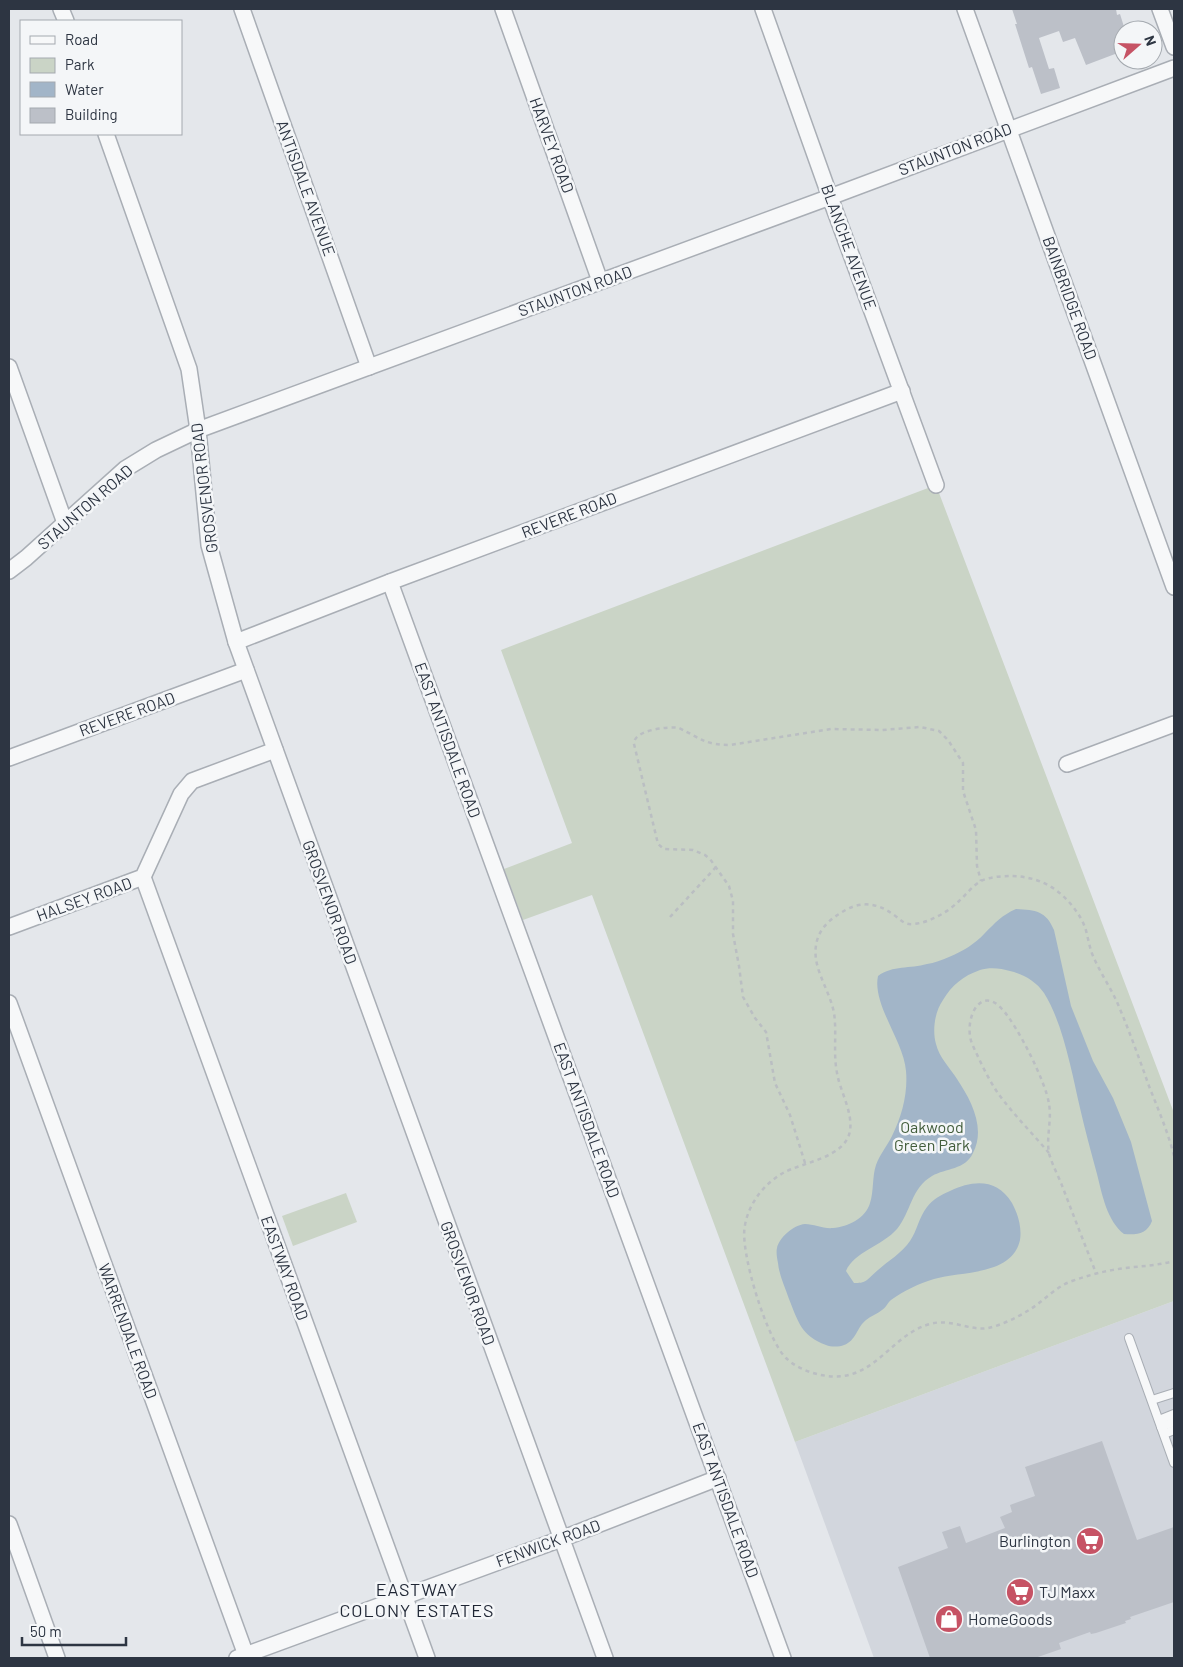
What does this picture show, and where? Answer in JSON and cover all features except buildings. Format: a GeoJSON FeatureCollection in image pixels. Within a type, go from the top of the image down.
{"type":"FeatureCollection","features":[{"type":"Feature","properties":{"kind":"street","name":"ANTISDALE AVENUE"},"geometry":{"type":"LineString","coordinates":[[242,9],[369,367]]}},
{"type":"Feature","properties":{"kind":"street","name":"HARVEY ROAD"},"geometry":{"type":"LineString","coordinates":[[503,9],[600,282]]}},
{"type":"Feature","properties":{"kind":"street","name":"BLANCHE AVENUE"},"geometry":{"type":"LineString","coordinates":[[763,9],[936,486]]}},
{"type":"Feature","properties":{"kind":"street","name":"BAINBRIDGE ROAD"},"geometry":{"type":"LineString","coordinates":[[965,9],[1174,587]]}},
{"type":"Feature","properties":{"kind":"street"},"geometry":{"type":"LineString","coordinates":[[1160,9],[1174,47]]}},
{"type":"Feature","properties":{"kind":"street","name":"STAUNTON ROAD"},"geometry":{"type":"LineString","coordinates":[[9,570],[26,558],[125,469],[156,450],[198,430],[1174,68]]}},
{"type":"Feature","properties":{"kind":"street","name":"GROSVENOR ROAD"},"geometry":{"type":"LineString","coordinates":[[106,135],[189,368],[198,430],[209,545],[236,642],[605,1658]]}},
{"type":"Feature","properties":{"kind":"street"},"geometry":{"type":"LineString","coordinates":[[9,367],[65,523]]}},
{"type":"Feature","properties":{"kind":"street","name":"REVERE ROAD"},"geometry":{"type":"LineString","coordinates":[[236,642],[390,582],[902,391]]}},
{"type":"Feature","properties":{"kind":"street","name":"EAST ANTISDALE ROAD"},"geometry":{"type":"LineString","coordinates":[[390,582],[784,1658]]}},
{"type":"Feature","properties":{"kind":"street","name":"REVERE ROAD"},"geometry":{"type":"LineString","coordinates":[[9,758],[246,670]]}},
{"type":"Feature","properties":{"kind":"street"},"geometry":{"type":"LineString","coordinates":[[1067,764],[1174,724]]}},
{"type":"Feature","properties":{"kind":"street","name":"HALSEY ROAD"},"geometry":{"type":"LineString","coordinates":[[9,927],[143,877],[181,794],[192,782],[275,750]]}},
{"type":"Feature","properties":{"kind":"street","name":"EASTWAY ROAD"},"geometry":{"type":"LineString","coordinates":[[143,877],[428,1658]]}},
{"type":"Feature","properties":{"kind":"street","name":"WARRENDALE ROAD"},"geometry":{"type":"LineString","coordinates":[[9,1003],[243,1657]]}},
{"type":"Feature","properties":{"kind":"street","name":"FENWICK ROAD"},"geometry":{"type":"LineString","coordinates":[[243,1657],[405,1595],[561,1539],[718,1478]]}},
{"type":"Feature","properties":{"kind":"street"},"geometry":{"type":"LineString","coordinates":[[9,1524],[57,1658]]}},
{"type":"Feature","properties":{"kind":"lane"},"geometry":{"type":"LineString","coordinates":[[1129,1338],[1169,1443]]}},
{"type":"Feature","properties":{"kind":"lane"},"geometry":{"type":"LineString","coordinates":[[1152,1400],[1174,1393]]}},
{"type":"Feature","properties":{"kind":"lane"},"geometry":{"type":"LineString","coordinates":[[1169,1443],[1174,1414]]}},
{"type":"Feature","properties":{"kind":"lane"},"geometry":{"type":"LineString","coordinates":[[1169,1443],[1174,1422]]}},
{"type":"Feature","properties":{"kind":"lane"},"geometry":{"type":"LineString","coordinates":[[1169,1443],[1174,1430]]}},
{"type":"Feature","properties":{"kind":"path"},"geometry":{"type":"LineString","coordinates":[[805,1163],[790,1115],[775,1083],[766,1032],[755,1018],[743,997],[740,966],[733,934],[734,901],[729,886],[710,859],[699,852],[687,849],[664,849],[658,844],[634,740],[639,734],[648,731],[674,727],[685,730],[709,743],[719,745],[730,745],[831,729],[882,730],[920,727],[939,731],[948,740],[964,764],[963,791],[976,830],[976,866],[981,881]]}},
{"type":"Feature","properties":{"kind":"path"},"geometry":{"type":"LineString","coordinates":[[670,917],[716,867]]}},
{"type":"Feature","properties":{"kind":"path"},"geometry":{"type":"LineString","coordinates":[[1174,1156],[1122,1014],[1092,955],[1085,926],[1072,906],[1053,887],[1037,880],[1012,876],[981,881],[955,906],[925,921],[908,924],[882,908],[866,904],[851,906],[832,919],[817,938],[816,966],[829,998],[834,1017],[837,1072],[850,1127],[847,1138],[838,1149],[830,1154],[805,1163],[775,1178],[757,1196],[747,1217],[743,1240],[758,1297],[780,1352],[802,1369],[827,1375],[846,1376],[879,1360],[899,1341],[925,1325],[940,1322],[980,1328],[993,1326],[1032,1309],[1049,1294],[1068,1282],[1110,1270],[1150,1267],[1174,1261]]}},
{"type":"Feature","properties":{"kind":"path"},"geometry":{"type":"LineString","coordinates":[[1049,1153],[1050,1104],[1039,1074],[1023,1042],[1003,1010],[991,1001],[981,1003],[970,1015],[968,1033],[972,1044],[1001,1096],[1049,1153],[1096,1274]]}},
{"type":"Feature","properties":{"kind":"shaded area"},"geometry":{"type":"Polygon","coordinates":[[[1174,1301],[1174,1658],[874,1658],[795,1442],[1174,1301]]]}},
{"type":"Feature","properties":{"kind":"green space","name":"Oakwood Green Park"},"geometry":{"type":"Polygon","coordinates":[[[936,485],[1174,1113],[1174,1301],[795,1442],[592,895],[523,920],[504,869],[572,843],[501,650],[936,485]]]}},
{"type":"Feature","properties":{"kind":"green space"},"geometry":{"type":"Polygon","coordinates":[[[346,1193],[357,1222],[293,1246],[282,1216],[346,1193]]]}},
{"type":"Feature","properties":{"kind":"water"},"geometry":{"type":"Polygon","coordinates":[[[1016,909],[1035,911],[1044,915],[1054,930],[1071,1006],[1093,1061],[1113,1098],[1131,1142],[1152,1221],[1147,1229],[1141,1233],[1124,1234],[1118,1229],[1109,1215],[1062,1033],[1044,993],[1033,982],[1020,974],[999,969],[987,968],[980,970],[963,978],[950,990],[938,1010],[934,1027],[937,1049],[962,1087],[975,1114],[978,1134],[977,1144],[973,1153],[970,1159],[960,1166],[937,1173],[925,1181],[915,1194],[897,1229],[855,1259],[846,1271],[854,1283],[867,1280],[907,1245],[924,1211],[932,1202],[959,1187],[976,1183],[992,1185],[1006,1195],[1018,1216],[1020,1240],[1015,1252],[1007,1260],[996,1266],[971,1273],[934,1279],[906,1290],[891,1300],[884,1309],[866,1320],[848,1343],[837,1346],[826,1345],[811,1337],[801,1327],[784,1286],[777,1250],[778,1244],[791,1229],[805,1224],[829,1228],[845,1226],[856,1221],[865,1213],[870,1203],[876,1165],[892,1136],[904,1104],[906,1079],[904,1060],[880,999],[877,987],[878,976],[890,970],[921,966],[954,955],[973,944],[999,920],[1016,909]]]}},
{"type":"Feature","properties":{"kind":"place","name":"Burlington"},"geometry":{"type":"Point","coordinates":[1090,1541]}},
{"type":"Feature","properties":{"kind":"place","name":"TJ Maxx"},"geometry":{"type":"Point","coordinates":[1020,1592]}},
{"type":"Feature","properties":{"kind":"place","name":"HomeGoods"},"geometry":{"type":"Point","coordinates":[949,1619]}},
{"type":"Feature","properties":{"kind":"district","name":"EASTWAY COLONY ESTATES"},"geometry":{"type":"Point","coordinates":[417,1600]}}]}
